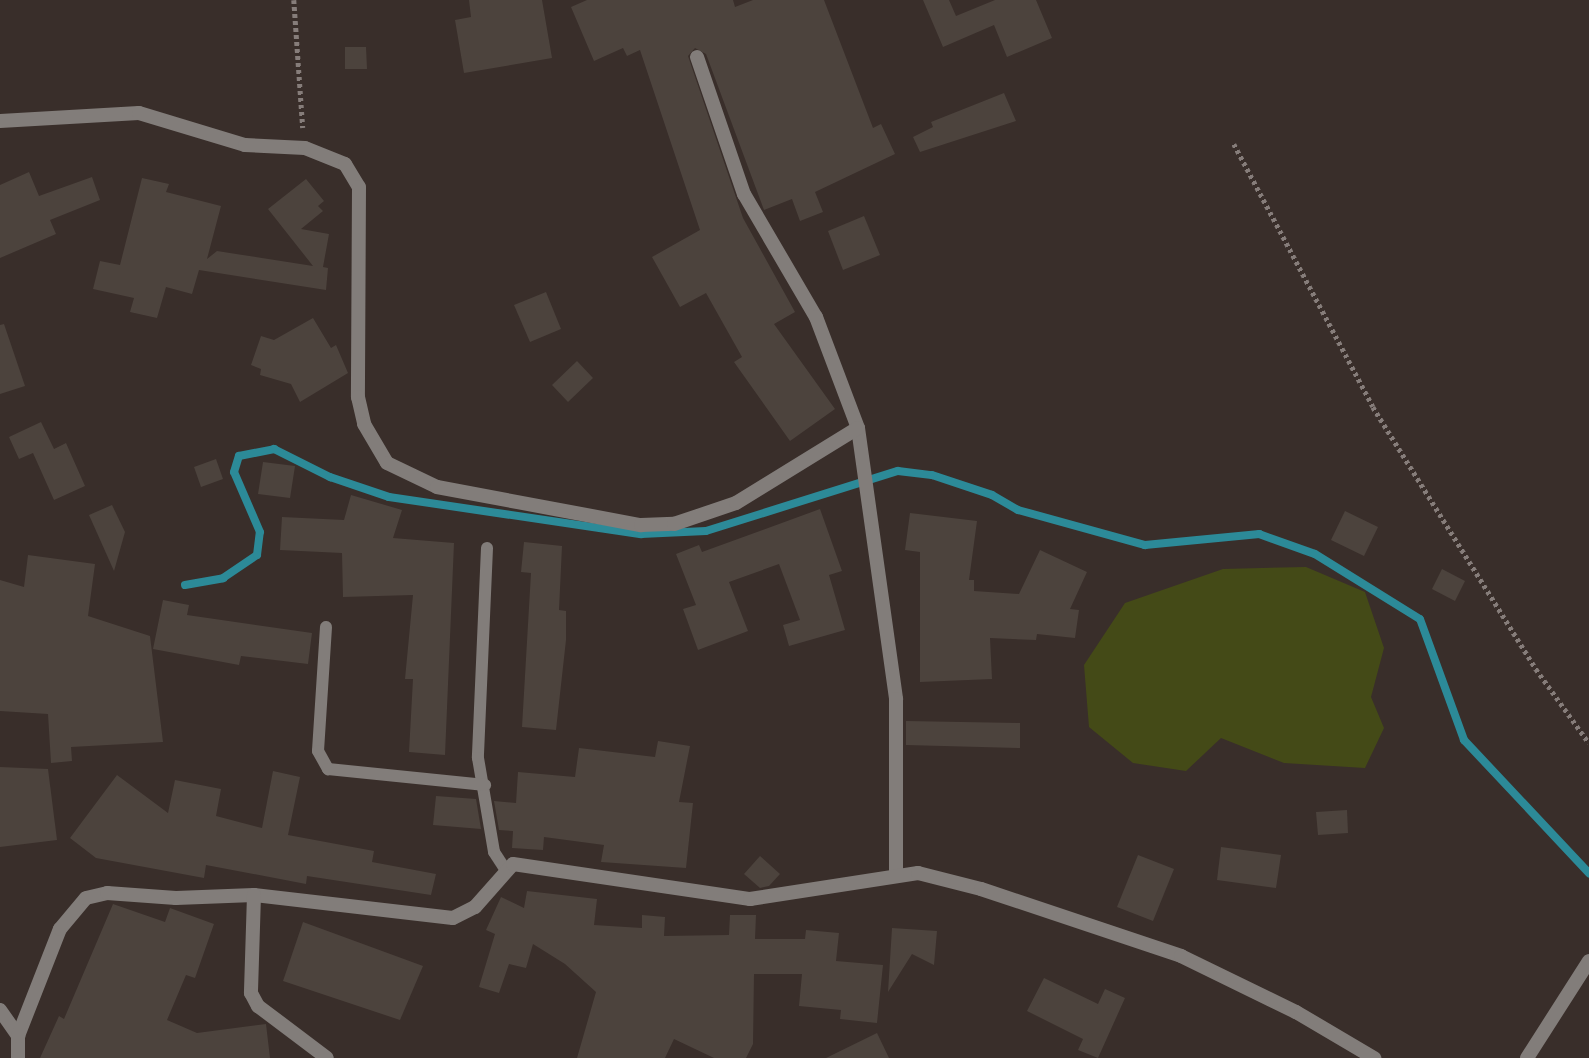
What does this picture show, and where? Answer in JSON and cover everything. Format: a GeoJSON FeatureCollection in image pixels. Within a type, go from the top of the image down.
{"type":"FeatureCollection","features":[{"type":"Feature","properties":{"kind":"street"},"geometry":{"type":"LineString","coordinates":[[697,57],[744,194],[801,286],[858,428],[861,462],[870,495],[896,699],[896,873]]}},
{"type":"Feature","properties":{"kind":"street"},"geometry":{"type":"LineString","coordinates":[[0,121],[139,113],[245,145],[305,148],[345,164],[359,187],[358,397],[374,449],[404,475],[480,497],[640,524],[674,524],[736,503],[858,428]]}},
{"type":"Feature","properties":{"kind":"street"},"geometry":{"type":"LineString","coordinates":[[18,1058],[18,1036],[60,929],[86,898],[107,892],[176,898],[254,895],[453,918],[475,907],[505,869],[522,864],[750,899],[896,873],[981,888],[1181,956],[1296,1012],[1374,1058]]}},
{"type":"Feature","properties":{"kind":"street"},"geometry":{"type":"LineString","coordinates":[[254,895],[251,993],[258,1006],[327,1058]]}},
{"type":"Feature","properties":{"kind":"street"},"geometry":{"type":"LineString","coordinates":[[1527,1058],[1589,961]]}},
{"type":"Feature","properties":{"kind":"street"},"geometry":{"type":"LineString","coordinates":[[0,1010],[18,1036]]}},
{"type":"Feature","properties":{"kind":"lane"},"geometry":{"type":"LineString","coordinates":[[487,548],[478,758],[485,785],[494,852],[505,869]]}},
{"type":"Feature","properties":{"kind":"lane"},"geometry":{"type":"LineString","coordinates":[[326,627],[318,751],[328,769],[485,785]]}},
{"type":"Feature","properties":{"kind":"path"},"geometry":{"type":"LineString","coordinates":[[294,0],[305,148]]}},
{"type":"Feature","properties":{"kind":"path"},"geometry":{"type":"LineString","coordinates":[[1234,144],[1373,407],[1536,669],[1589,743]]}},
{"type":"Feature","properties":{"kind":"green space"},"geometry":{"type":"Polygon","coordinates":[[[1306,567],[1365,592],[1384,648],[1371,697],[1384,728],[1365,768],[1284,763],[1221,738],[1186,771],[1133,763],[1089,727],[1084,665],[1125,603],[1223,569],[1306,567]]]}},
{"type":"Feature","properties":{"kind":"building"},"geometry":{"type":"Polygon","coordinates":[[[469,0],[542,0],[552,58],[464,73],[455,20],[471,17],[469,0]]]}},
{"type":"Feature","properties":{"kind":"building"},"geometry":{"type":"Polygon","coordinates":[[[587,0],[733,0],[735,7],[753,0],[824,0],[873,128],[881,124],[895,154],[815,192],[823,212],[800,221],[792,199],[764,210],[706,54],[695,48],[688,56],[743,218],[795,312],[774,324],[835,409],[790,441],[734,362],[742,357],[706,293],[680,307],[652,257],[700,230],[640,50],[627,56],[623,48],[594,61],[571,7],[587,0]]]}},
{"type":"Feature","properties":{"kind":"building"},"geometry":{"type":"Polygon","coordinates":[[[923,0],[949,0],[956,16],[995,0],[1036,0],[1052,38],[1007,57],[994,25],[943,47],[923,0]]]}},
{"type":"Feature","properties":{"kind":"building"},"geometry":{"type":"Polygon","coordinates":[[[345,47],[366,47],[367,69],[345,69],[345,47]]]}},
{"type":"Feature","properties":{"kind":"building"},"geometry":{"type":"Polygon","coordinates":[[[1004,93],[1016,121],[920,152],[913,137],[933,127],[931,122],[1004,93]]]}},
{"type":"Feature","properties":{"kind":"building"},"geometry":{"type":"Polygon","coordinates":[[[29,172],[39,196],[92,177],[100,200],[50,220],[56,234],[0,258],[0,185],[29,172]]]}},
{"type":"Feature","properties":{"kind":"building"},"geometry":{"type":"Polygon","coordinates":[[[142,178],[169,184],[166,192],[221,206],[207,259],[217,251],[313,266],[268,209],[306,179],[324,201],[318,206],[323,211],[301,229],[329,234],[323,267],[328,268],[326,290],[199,270],[192,294],[166,287],[157,318],[130,312],[134,298],[93,289],[100,261],[120,265],[142,178]]]}},
{"type":"Feature","properties":{"kind":"building"},"geometry":{"type":"Polygon","coordinates":[[[864,216],[880,255],[843,270],[828,231],[864,216]]]}},
{"type":"Feature","properties":{"kind":"building"},"geometry":{"type":"Polygon","coordinates":[[[546,292],[561,329],[530,342],[514,305],[546,292]]]}},
{"type":"Feature","properties":{"kind":"building"},"geometry":{"type":"Polygon","coordinates":[[[313,318],[331,348],[336,345],[348,373],[300,402],[291,384],[260,375],[261,369],[251,365],[261,336],[274,340],[313,318]]]}},
{"type":"Feature","properties":{"kind":"building"},"geometry":{"type":"Polygon","coordinates":[[[4,324],[25,386],[0,394],[0,325],[4,324]]]}},
{"type":"Feature","properties":{"kind":"building"},"geometry":{"type":"Polygon","coordinates":[[[577,361],[593,378],[568,402],[552,385],[577,361]]]}},
{"type":"Feature","properties":{"kind":"building"},"geometry":{"type":"Polygon","coordinates":[[[41,422],[54,449],[66,443],[85,486],[54,500],[33,453],[19,459],[9,437],[41,422]]]}},
{"type":"Feature","properties":{"kind":"building"},"geometry":{"type":"Polygon","coordinates":[[[216,459],[223,479],[201,487],[194,467],[216,459]]]}},
{"type":"Feature","properties":{"kind":"building"},"geometry":{"type":"Polygon","coordinates":[[[263,462],[295,466],[290,498],[258,494],[263,462]]]}},
{"type":"Feature","properties":{"kind":"building"},"geometry":{"type":"Polygon","coordinates":[[[351,495],[402,510],[393,538],[454,543],[445,755],[409,752],[413,679],[405,679],[413,595],[343,597],[342,553],[280,550],[282,517],[344,520],[351,495]]]}},
{"type":"Feature","properties":{"kind":"building"},"geometry":{"type":"Polygon","coordinates":[[[112,505],[125,532],[114,571],[89,515],[112,505]]]}},
{"type":"Feature","properties":{"kind":"building"},"geometry":{"type":"Polygon","coordinates":[[[820,509],[842,571],[829,575],[845,630],[789,646],[783,625],[800,620],[779,564],[729,582],[748,631],[698,650],[683,609],[696,605],[676,554],[699,545],[702,552],[820,509]]]}},
{"type":"Feature","properties":{"kind":"building"},"geometry":{"type":"Polygon","coordinates":[[[1345,511],[1378,527],[1364,556],[1331,540],[1345,511]]]}},
{"type":"Feature","properties":{"kind":"building"},"geometry":{"type":"Polygon","coordinates":[[[910,513],[977,521],[969,580],[974,580],[974,591],[1019,594],[1040,550],[1087,572],[1070,609],[1079,610],[1075,638],[1037,634],[1036,640],[990,638],[992,679],[920,682],[920,552],[905,550],[910,513]]]}},
{"type":"Feature","properties":{"kind":"building"},"geometry":{"type":"Polygon","coordinates":[[[524,542],[562,546],[559,610],[566,611],[566,640],[556,730],[522,727],[531,573],[521,572],[524,542]]]}},
{"type":"Feature","properties":{"kind":"building"},"geometry":{"type":"Polygon","coordinates":[[[28,555],[95,564],[88,616],[150,636],[163,742],[71,747],[72,761],[51,763],[48,714],[0,711],[0,580],[24,587],[28,555]]]}},
{"type":"Feature","properties":{"kind":"building"},"geometry":{"type":"Polygon","coordinates":[[[1442,569],[1465,581],[1455,601],[1432,589],[1442,569]]]}},
{"type":"Feature","properties":{"kind":"building"},"geometry":{"type":"Polygon","coordinates":[[[163,600],[189,605],[187,615],[312,633],[308,664],[241,656],[239,665],[153,649],[163,600]]]}},
{"type":"Feature","properties":{"kind":"building"},"geometry":{"type":"Polygon","coordinates":[[[906,721],[1020,723],[1020,748],[906,745],[906,721]]]}},
{"type":"Feature","properties":{"kind":"building"},"geometry":{"type":"Polygon","coordinates":[[[658,741],[690,746],[679,802],[693,803],[686,868],[601,862],[604,845],[544,837],[543,850],[512,848],[513,831],[499,830],[494,801],[516,803],[518,772],[575,777],[579,748],[655,757],[658,741]]]}},
{"type":"Feature","properties":{"kind":"building"},"geometry":{"type":"Polygon","coordinates":[[[0,767],[48,769],[57,840],[0,847],[0,767]]]}},
{"type":"Feature","properties":{"kind":"building"},"geometry":{"type":"Polygon","coordinates":[[[273,771],[300,777],[288,835],[374,851],[372,862],[436,874],[431,895],[307,876],[306,884],[206,865],[204,878],[96,858],[70,838],[117,775],[168,813],[175,780],[221,789],[216,816],[262,828],[273,771]]]}},
{"type":"Feature","properties":{"kind":"building"},"geometry":{"type":"Polygon","coordinates":[[[436,796],[476,799],[481,829],[433,825],[436,796]]]}},
{"type":"Feature","properties":{"kind":"building"},"geometry":{"type":"Polygon","coordinates":[[[1347,810],[1348,833],[1318,835],[1316,812],[1347,810]]]}},
{"type":"Feature","properties":{"kind":"building"},"geometry":{"type":"Polygon","coordinates":[[[1221,847],[1281,855],[1276,888],[1217,880],[1221,847]]]}},
{"type":"Feature","properties":{"kind":"building"},"geometry":{"type":"Polygon","coordinates":[[[1138,855],[1174,869],[1153,921],[1117,907],[1138,855]]]}},
{"type":"Feature","properties":{"kind":"building"},"geometry":{"type":"Polygon","coordinates":[[[760,856],[780,874],[769,886],[760,888],[744,874],[760,856]]]}},
{"type":"Feature","properties":{"kind":"building"},"geometry":{"type":"Polygon","coordinates":[[[527,891],[597,899],[594,925],[642,928],[642,915],[665,917],[664,936],[729,935],[730,915],[756,915],[755,939],[805,939],[806,930],[839,933],[836,961],[883,965],[877,1023],[840,1019],[841,1010],[799,1006],[802,974],[754,974],[753,1044],[746,1058],[714,1058],[674,1039],[665,1058],[577,1058],[596,992],[565,964],[533,944],[526,968],[509,964],[499,993],[479,987],[495,934],[486,930],[501,897],[524,908],[527,891]]]}},
{"type":"Feature","properties":{"kind":"building"},"geometry":{"type":"Polygon","coordinates":[[[113,904],[165,922],[170,908],[214,924],[195,978],[186,975],[167,1020],[197,1033],[266,1024],[270,1058],[40,1058],[59,1016],[64,1019],[113,904]]]}},
{"type":"Feature","properties":{"kind":"building"},"geometry":{"type":"Polygon","coordinates":[[[303,922],[423,966],[400,1020],[283,981],[303,922]]]}},
{"type":"Feature","properties":{"kind":"building"},"geometry":{"type":"Polygon","coordinates":[[[892,928],[937,931],[934,965],[912,954],[888,992],[892,928]]]}},
{"type":"Feature","properties":{"kind":"building"},"geometry":{"type":"Polygon","coordinates":[[[1044,978],[1098,1004],[1105,989],[1125,998],[1098,1058],[1078,1050],[1083,1039],[1027,1011],[1044,978]]]}},
{"type":"Feature","properties":{"kind":"building"},"geometry":{"type":"Polygon","coordinates":[[[877,1033],[889,1058],[826,1058],[877,1033]]]}},
{"type":"Feature","properties":{"kind":"waterway"},"geometry":{"type":"LineString","coordinates":[[185,585],[223,578],[257,555],[260,532],[234,472],[239,456],[274,449],[330,477],[389,497],[641,534],[706,531],[898,471],[932,475],[992,495],[1018,510],[1145,545],[1259,534],[1315,554],[1420,619],[1464,740],[1589,873]]}}]}
